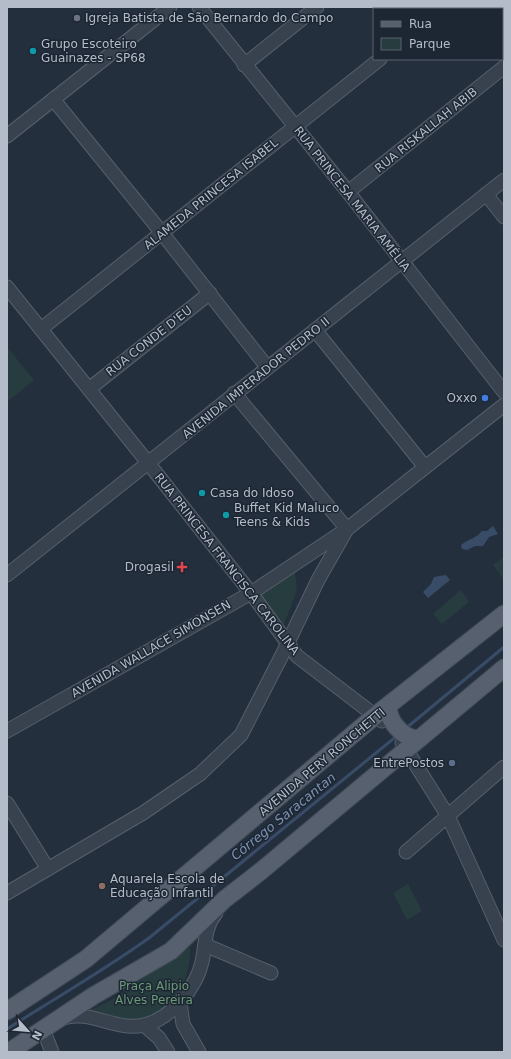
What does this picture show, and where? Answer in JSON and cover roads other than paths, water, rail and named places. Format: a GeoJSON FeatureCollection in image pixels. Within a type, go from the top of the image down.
{"type":"FeatureCollection","features":[{"type":"Feature","properties":{"kind":"main road","name":"AVENIDA PERY RONCHETTI"},"geometry":{"type":"LineString","coordinates":[[8,1008],[86,959],[385,715],[504,614]]}},
{"type":"Feature","properties":{"kind":"main road"},"geometry":{"type":"LineString","coordinates":[[9,1052],[48,1025],[171,951],[224,899],[261,871],[407,741],[504,668]]}},
{"type":"Feature","properties":{"kind":"main road"},"geometry":{"type":"LineString","coordinates":[[385,715],[407,741]]}},
{"type":"Feature","properties":{"kind":"street"},"geometry":{"type":"LineString","coordinates":[[7,136],[170,7]]}},
{"type":"Feature","properties":{"kind":"street","name":"RUA PRINCESA MARIA AMÉLIA"},"geometry":{"type":"LineString","coordinates":[[199,7],[294,128],[348,192],[401,262],[504,392]]}},
{"type":"Feature","properties":{"kind":"street"},"geometry":{"type":"LineString","coordinates":[[244,65],[317,7]]}},
{"type":"Feature","properties":{"kind":"street","name":"ALAMEDA PRINCESA ISABEL"},"geometry":{"type":"LineString","coordinates":[[41,329],[379,60]]}},
{"type":"Feature","properties":{"kind":"street","name":"RUA RISKALLAH ABIB"},"geometry":{"type":"LineString","coordinates":[[348,192],[504,67]]}},
{"type":"Feature","properties":{"kind":"street"},"geometry":{"type":"LineString","coordinates":[[53,99],[210,293],[267,367]]}},
{"type":"Feature","properties":{"kind":"street","name":"AVENIDA IMPERADOR PEDRO II"},"geometry":{"type":"LineString","coordinates":[[7,575],[149,464],[234,393],[504,180]]}},
{"type":"Feature","properties":{"kind":"street"},"geometry":{"type":"LineString","coordinates":[[486,194],[504,217]]}},
{"type":"Feature","properties":{"kind":"street","name":"RUA PRINCESA FRANCISCA CAROLINA"},"geometry":{"type":"LineString","coordinates":[[7,287],[251,593],[297,656],[385,715]]}},
{"type":"Feature","properties":{"kind":"street","name":"RUA CONDE D'EU"},"geometry":{"type":"LineString","coordinates":[[89,389],[210,293]]}},
{"type":"Feature","properties":{"kind":"street"},"geometry":{"type":"LineString","coordinates":[[315,330],[425,467]]}},
{"type":"Feature","properties":{"kind":"street"},"geometry":{"type":"LineString","coordinates":[[7,893],[144,813],[200,774],[222,755],[241,735],[288,644],[318,580],[348,529],[234,393]]}},
{"type":"Feature","properties":{"kind":"street","name":"AVENIDA WALLACE SIMONSEN"},"geometry":{"type":"LineString","coordinates":[[7,731],[251,593],[348,529],[504,405]]}},
{"type":"Feature","properties":{"kind":"street"},"geometry":{"type":"LineString","coordinates":[[407,741],[448,816],[504,940]]}},
{"type":"Feature","properties":{"kind":"street"},"geometry":{"type":"LineString","coordinates":[[406,852],[504,767]]}},
{"type":"Feature","properties":{"kind":"street"},"geometry":{"type":"LineString","coordinates":[[7,803],[48,868]]}},
{"type":"Feature","properties":{"kind":"street"},"geometry":{"type":"LineString","coordinates":[[52,1052],[48,1025],[65,1017],[81,1016],[118,1025],[144,1026],[159,1019],[180,1003],[195,980],[201,964],[208,924],[213,917],[261,871]]}},
{"type":"Feature","properties":{"kind":"street"},"geometry":{"type":"LineString","coordinates":[[205,945],[271,973]]}},
{"type":"Feature","properties":{"kind":"street"},"geometry":{"type":"LineString","coordinates":[[180,1003],[183,1024],[198,1052]]}},
{"type":"Feature","properties":{"kind":"street"},"geometry":{"type":"LineString","coordinates":[[144,1026],[159,1038],[168,1052]]}},
{"type":"Feature","properties":{"kind":"water"},"geometry":{"type":"Polygon","coordinates":[[[493,526],[498,534],[489,537],[483,546],[475,546],[467,550],[462,549],[461,545],[482,531],[487,531],[493,526]]]}},
{"type":"Feature","properties":{"kind":"water"},"geometry":{"type":"Polygon","coordinates":[[[446,575],[450,580],[428,598],[423,592],[431,584],[434,577],[446,575]]]}},
{"type":"Feature","properties":{"kind":"waterway","name":"Córrego Saracantan"},"geometry":{"type":"LineString","coordinates":[[405,729],[504,647]]}},
{"type":"Feature","properties":{"kind":"waterway","name":"Córrego Saracantan"},"geometry":{"type":"LineString","coordinates":[[7,1029],[149,938],[398,735]]}},
{"type":"Feature","properties":{"kind":"place","name":"Igreja Batista de São Bernardo do Campo"},"geometry":{"type":"Point","coordinates":[77,18]}},
{"type":"Feature","properties":{"kind":"place","name":"Grupo Escoteiro Guainazes - SP68"},"geometry":{"type":"Point","coordinates":[33,51]}},
{"type":"Feature","properties":{"kind":"place","name":"Oxxo"},"geometry":{"type":"Point","coordinates":[485,398]}},
{"type":"Feature","properties":{"kind":"place","name":"Casa do Idoso"},"geometry":{"type":"Point","coordinates":[202,493]}},
{"type":"Feature","properties":{"kind":"place","name":"Buffet Kid Maluco Teens & Kids"},"geometry":{"type":"Point","coordinates":[226,515]}},
{"type":"Feature","properties":{"kind":"place","name":"Drogasil"},"geometry":{"type":"Point","coordinates":[182,567]}},
{"type":"Feature","properties":{"kind":"place","name":"EntrePostos"},"geometry":{"type":"Point","coordinates":[452,763]}},
{"type":"Feature","properties":{"kind":"place","name":"Aquarela Escola de Educação Infantil"},"geometry":{"type":"Point","coordinates":[102,886]}},
{"type":"Feature","properties":{"kind":"park label","name":"Praça Alipio Alves Pereira"},"geometry":{"type":"Point","coordinates":[154,993]}}]}
